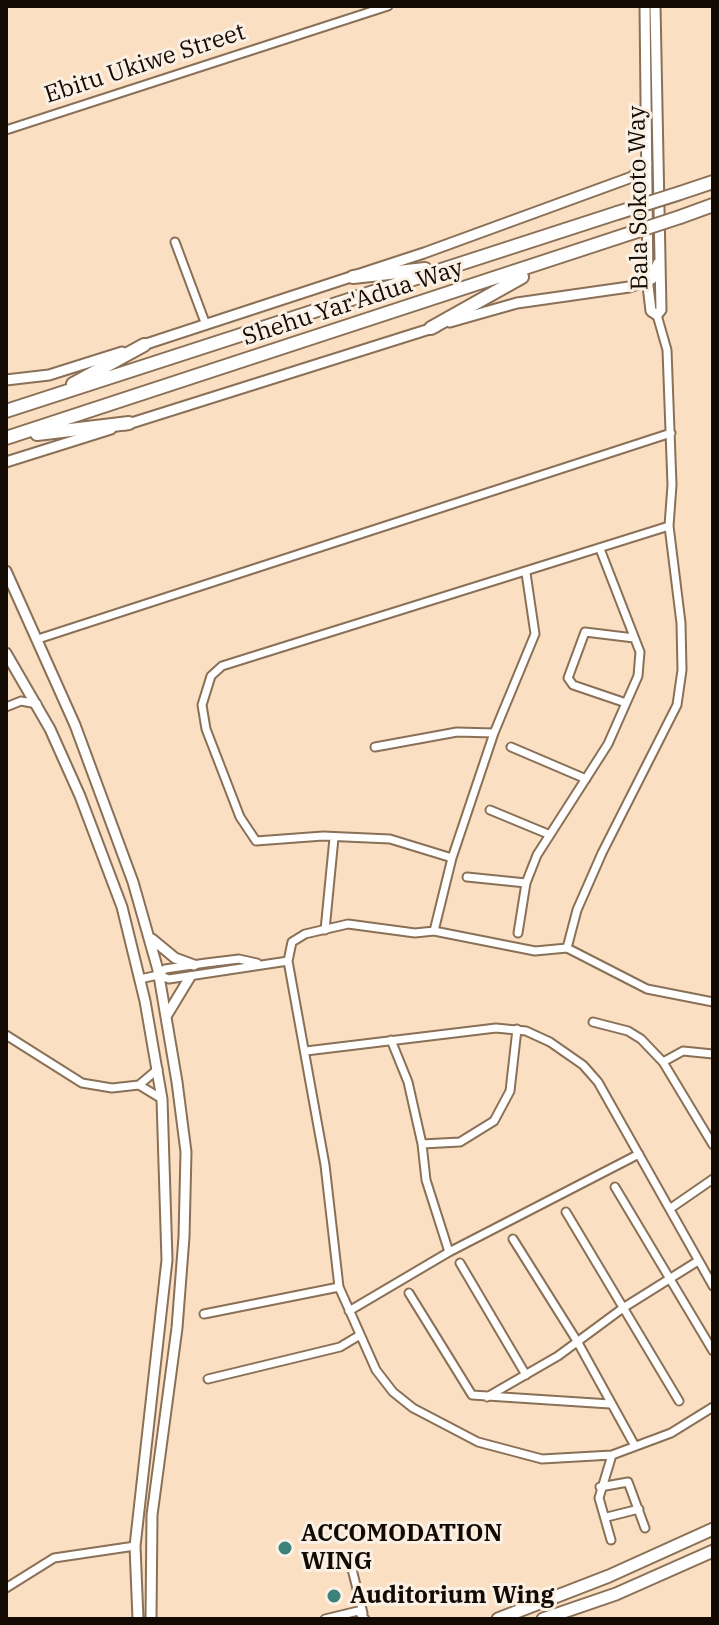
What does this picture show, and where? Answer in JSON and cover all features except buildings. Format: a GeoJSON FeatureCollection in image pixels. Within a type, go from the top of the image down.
{"type":"FeatureCollection","features":[{"type":"Feature","properties":{"kind":"highway","name":"Shehu Yar'Adua Way"},"geometry":{"type":"LineString","coordinates":[[6,411],[713,182]]}},
{"type":"Feature","properties":{"kind":"highway","name":"Shehu Yar'Adua Way"},"geometry":{"type":"LineString","coordinates":[[8,437],[579,252],[713,205]]}},
{"type":"Feature","properties":{"kind":"highway"},"geometry":{"type":"LineString","coordinates":[[353,277],[426,269],[494,252]]}},
{"type":"Feature","properties":{"kind":"highway"},"geometry":{"type":"LineString","coordinates":[[431,328],[521,277],[579,252]]}},
{"type":"Feature","properties":{"kind":"highway"},"geometry":{"type":"LineString","coordinates":[[21,406],[69,386],[144,345]]}},
{"type":"Feature","properties":{"kind":"highway"},"geometry":{"type":"LineString","coordinates":[[8,437],[129,423]]}},
{"type":"Feature","properties":{"kind":"main road"},"geometry":{"type":"LineString","coordinates":[[498,1619],[609,1576],[713,1529]]}},
{"type":"Feature","properties":{"kind":"main road"},"geometry":{"type":"LineString","coordinates":[[543,1619],[616,1594],[713,1551]]}},
{"type":"Feature","properties":{"kind":"street","name":"Ebitu Ukiwe Street"},"geometry":{"type":"LineString","coordinates":[[6,130],[388,6]]}},
{"type":"Feature","properties":{"kind":"street","name":"Bala Sokoto Way"},"geometry":{"type":"LineString","coordinates":[[645,6],[648,281],[651,311],[657,315],[661,310],[655,6]]}},
{"type":"Feature","properties":{"kind":"street"},"geometry":{"type":"LineString","coordinates":[[6,380],[49,375],[353,277],[632,177],[647,164]]}},
{"type":"Feature","properties":{"kind":"street"},"geometry":{"type":"LineString","coordinates":[[632,177],[646,179],[657,193]]}},
{"type":"Feature","properties":{"kind":"street"},"geometry":{"type":"LineString","coordinates":[[175,242],[206,325]]}},
{"type":"Feature","properties":{"kind":"street"},"geometry":{"type":"LineString","coordinates":[[6,462],[517,303],[629,287],[648,281],[658,263]]}},
{"type":"Feature","properties":{"kind":"street"},"geometry":{"type":"LineString","coordinates":[[629,287],[638,289],[649,301]]}},
{"type":"Feature","properties":{"kind":"street"},"geometry":{"type":"LineString","coordinates":[[567,948],[577,910],[602,853],[677,705],[682,670],[681,623],[669,526],[671,433],[667,350],[657,315]]}},
{"type":"Feature","properties":{"kind":"street"},"geometry":{"type":"LineString","coordinates":[[38,639],[671,433]]}},
{"type":"Feature","properties":{"kind":"street"},"geometry":{"type":"LineString","coordinates":[[452,858],[390,839],[256,841],[240,817],[206,729],[202,705],[211,676],[222,666],[669,526]]}},
{"type":"Feature","properties":{"kind":"street"},"geometry":{"type":"LineString","coordinates":[[518,933],[526,883],[548,834],[608,744],[641,662],[600,549]]}},
{"type":"Feature","properties":{"kind":"street"},"geometry":{"type":"LineString","coordinates":[[6,571],[93,769],[150,936],[167,1015],[186,1152],[177,1328],[152,1515],[151,1619]]}},
{"type":"Feature","properties":{"kind":"street"},"geometry":{"type":"LineString","coordinates":[[434,931],[452,858],[494,733],[535,634],[526,573]]}},
{"type":"Feature","properties":{"kind":"street"},"geometry":{"type":"LineString","coordinates":[[626,703],[573,685],[568,678],[585,632],[634,638]]}},
{"type":"Feature","properties":{"kind":"street"},"geometry":{"type":"LineString","coordinates":[[6,653],[37,704],[80,796],[122,907],[158,1069],[162,1099],[167,1260],[135,1546],[138,1619]]}},
{"type":"Feature","properties":{"kind":"street"},"geometry":{"type":"LineString","coordinates":[[21,701],[28,688]]}},
{"type":"Feature","properties":{"kind":"street"},"geometry":{"type":"LineString","coordinates":[[6,707],[21,701],[37,704]]}},
{"type":"Feature","properties":{"kind":"street"},"geometry":{"type":"LineString","coordinates":[[375,747],[457,732],[494,733]]}},
{"type":"Feature","properties":{"kind":"street"},"geometry":{"type":"LineString","coordinates":[[511,747],[586,779]]}},
{"type":"Feature","properties":{"kind":"street"},"geometry":{"type":"LineString","coordinates":[[490,810],[548,834]]}},
{"type":"Feature","properties":{"kind":"street"},"geometry":{"type":"LineString","coordinates":[[325,930],[334,838]]}},
{"type":"Feature","properties":{"kind":"street"},"geometry":{"type":"LineString","coordinates":[[467,877],[526,883]]}},
{"type":"Feature","properties":{"kind":"street"},"geometry":{"type":"LineString","coordinates":[[713,1002],[647,989],[567,948],[535,951],[434,931],[415,933],[348,924],[305,934],[292,942],[288,961],[325,1165],[339,1287],[376,1370],[393,1392],[432,1421],[478,1442],[542,1459],[612,1455],[671,1433],[713,1407]]}},
{"type":"Feature","properties":{"kind":"street"},"geometry":{"type":"LineString","coordinates":[[150,936],[175,958],[194,965]]}},
{"type":"Feature","properties":{"kind":"street"},"geometry":{"type":"LineString","coordinates":[[140,979],[158,975],[165,969],[239,959],[260,964]]}},
{"type":"Feature","properties":{"kind":"street"},"geometry":{"type":"LineString","coordinates":[[158,975],[169,979],[190,977],[288,961]]}},
{"type":"Feature","properties":{"kind":"street"},"geometry":{"type":"LineString","coordinates":[[167,1015],[190,977]]}},
{"type":"Feature","properties":{"kind":"street"},"geometry":{"type":"LineString","coordinates":[[593,1022],[628,1031],[663,1062],[713,1145]]}},
{"type":"Feature","properties":{"kind":"street"},"geometry":{"type":"LineString","coordinates":[[306,1051],[496,1028],[517,1029],[550,1042],[583,1065],[671,1208],[713,1286]]}},
{"type":"Feature","properties":{"kind":"street"},"geometry":{"type":"LineString","coordinates":[[422,1144],[460,1142],[494,1121],[510,1091],[517,1029]]}},
{"type":"Feature","properties":{"kind":"street"},"geometry":{"type":"LineString","coordinates":[[6,1035],[82,1083],[112,1088],[139,1085],[158,1069]]}},
{"type":"Feature","properties":{"kind":"street"},"geometry":{"type":"LineString","coordinates":[[391,1040],[408,1082],[422,1144],[426,1180],[449,1252]]}},
{"type":"Feature","properties":{"kind":"street"},"geometry":{"type":"LineString","coordinates":[[663,1062],[683,1051],[713,1054]]}},
{"type":"Feature","properties":{"kind":"street"},"geometry":{"type":"LineString","coordinates":[[139,1085],[162,1099]]}},
{"type":"Feature","properties":{"kind":"street"},"geometry":{"type":"LineString","coordinates":[[349,1311],[449,1252],[639,1154]]}},
{"type":"Feature","properties":{"kind":"street"},"geometry":{"type":"LineString","coordinates":[[671,1208],[713,1179]]}},
{"type":"Feature","properties":{"kind":"street"},"geometry":{"type":"LineString","coordinates":[[615,1187],[713,1351]]}},
{"type":"Feature","properties":{"kind":"street"},"geometry":{"type":"LineString","coordinates":[[566,1212],[679,1401]]}},
{"type":"Feature","properties":{"kind":"street"},"geometry":{"type":"LineString","coordinates":[[513,1239],[577,1341],[635,1446]]}},
{"type":"Feature","properties":{"kind":"street"},"geometry":{"type":"LineString","coordinates":[[485,1398],[526,1375],[669,1277],[698,1261]]}},
{"type":"Feature","properties":{"kind":"street"},"geometry":{"type":"LineString","coordinates":[[460,1263],[526,1375]]}},
{"type":"Feature","properties":{"kind":"street"},"geometry":{"type":"LineString","coordinates":[[204,1314],[339,1287]]}},
{"type":"Feature","properties":{"kind":"street"},"geometry":{"type":"LineString","coordinates":[[409,1293],[472,1395],[610,1404]]}},
{"type":"Feature","properties":{"kind":"street"},"geometry":{"type":"LineString","coordinates":[[208,1379],[340,1347],[360,1335]]}},
{"type":"Feature","properties":{"kind":"street"},"geometry":{"type":"LineString","coordinates":[[611,1540],[607,1517],[599,1498],[612,1455]]}},
{"type":"Feature","properties":{"kind":"street"},"geometry":{"type":"LineString","coordinates":[[600,1487],[628,1482],[645,1528]]}},
{"type":"Feature","properties":{"kind":"street"},"geometry":{"type":"LineString","coordinates":[[607,1517],[639,1509]]}},
{"type":"Feature","properties":{"kind":"street"},"geometry":{"type":"LineString","coordinates":[[6,1588],[54,1558],[135,1546]]}},
{"type":"Feature","properties":{"kind":"street"},"geometry":{"type":"LineString","coordinates":[[325,1619],[364,1616],[350,1561]]}},
{"type":"Feature","properties":{"kind":"place","name":"ACCOMODATION WING"},"geometry":{"type":"Point","coordinates":[285,1548]}},
{"type":"Feature","properties":{"kind":"place","name":"Auditorium Wing"},"geometry":{"type":"Point","coordinates":[334,1596]}}]}
